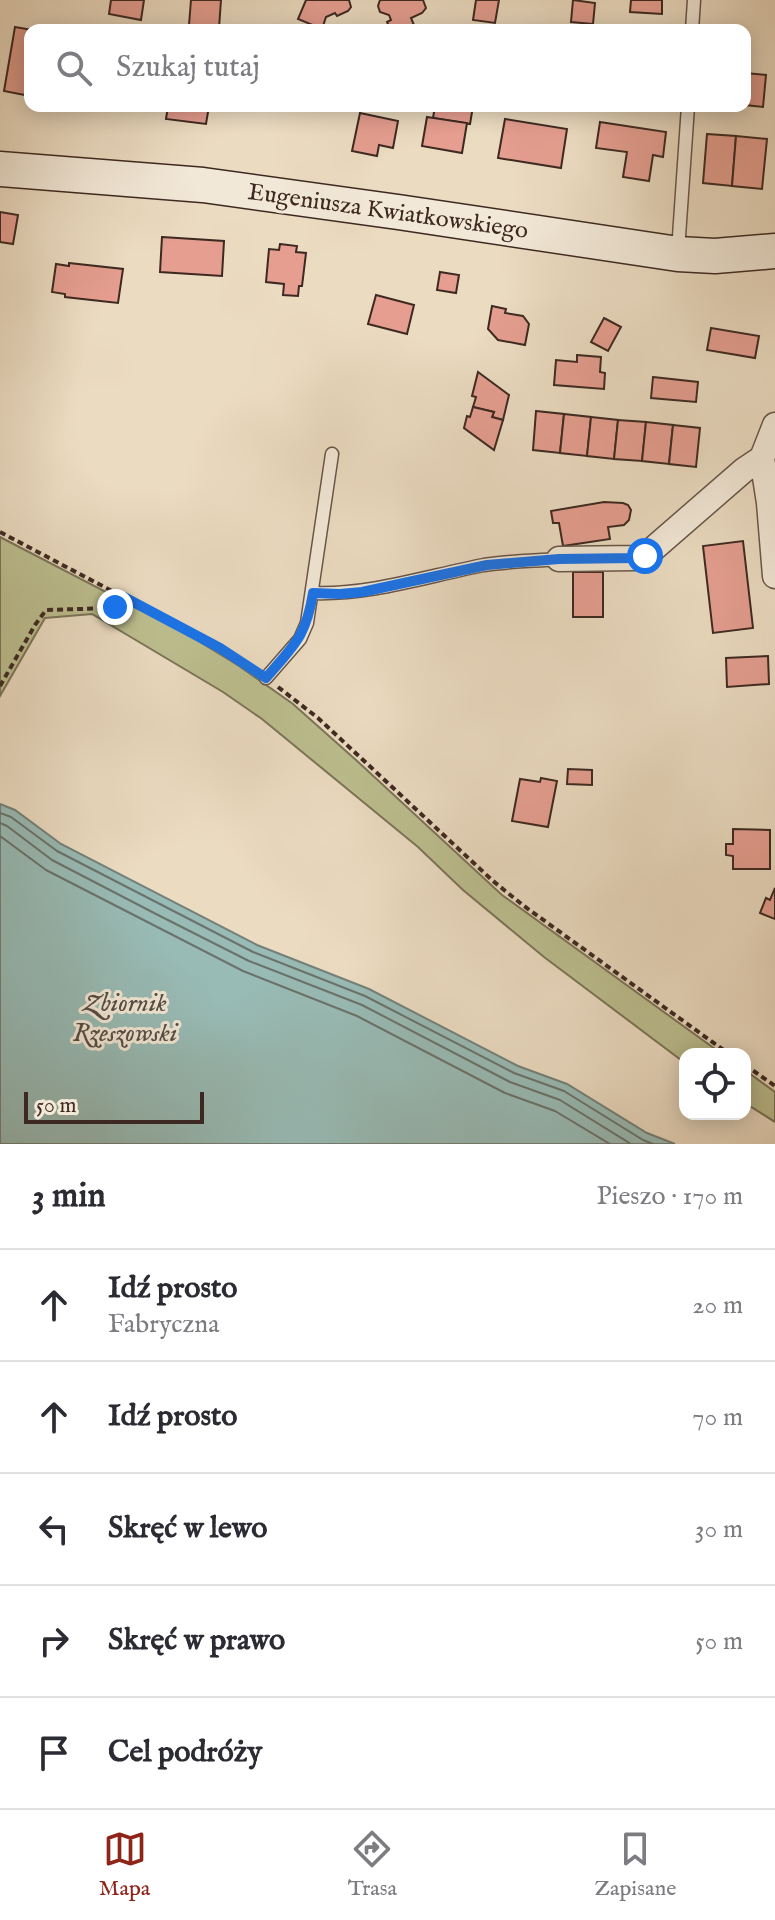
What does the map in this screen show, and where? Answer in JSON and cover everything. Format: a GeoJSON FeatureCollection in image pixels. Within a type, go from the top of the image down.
{"type":"FeatureCollection","features":[{"type":"Feature","properties":{"kind":"street","name":"Eugeniusza Kwiatkowskiego"},"geometry":{"type":"LineString","coordinates":[[0,169],[203,185],[678,254],[715,256],[775,251]]}},
{"type":"Feature","properties":{"kind":"street"},"geometry":{"type":"LineString","coordinates":[[775,425],[762,458],[775,576]]}},
{"type":"Feature","properties":{"kind":"street"},"geometry":{"type":"LineString","coordinates":[[559,559],[645,556],[762,458]]}},
{"type":"Feature","properties":{"kind":"lane"},"geometry":{"type":"LineString","coordinates":[[692,24],[694,0]]}},
{"type":"Feature","properties":{"kind":"lane"},"geometry":{"type":"LineString","coordinates":[[678,254],[688,112]]}},
{"type":"Feature","properties":{"kind":"lane"},"geometry":{"type":"LineString","coordinates":[[266,678],[300,639],[307,623],[332,454]]}},
{"type":"Feature","properties":{"kind":"lane"},"geometry":{"type":"LineString","coordinates":[[313,593],[362,592],[487,565],[559,559]]}},
{"type":"Feature","properties":{"kind":"path"},"geometry":{"type":"LineString","coordinates":[[0,532],[220,648],[266,678],[318,718],[493,881],[721,1048]]}},
{"type":"Feature","properties":{"kind":"path"},"geometry":{"type":"LineString","coordinates":[[0,686],[46,610],[113,608],[124,597]]}},
{"type":"Feature","properties":{"kind":"path"},"geometry":{"type":"LineString","coordinates":[[751,1069],[775,1086]]}},
{"type":"Feature","properties":{"kind":"green space"},"geometry":{"type":"Polygon","coordinates":[[[0,537],[187,634],[293,704],[502,895],[714,1048],[679,1048],[679,1058],[544,957],[463,890],[418,847],[262,719],[223,692],[92,614],[45,618],[0,696],[0,537]]]}},
{"type":"Feature","properties":{"kind":"green space"},"geometry":{"type":"Polygon","coordinates":[[[751,1074],[775,1092],[775,1122],[751,1107],[751,1074]]]}},
{"type":"Feature","properties":{"kind":"water","name":"Zbiornik Rzeszowski"},"geometry":{"type":"Polygon","coordinates":[[[0,804],[15,810],[61,844],[257,945],[369,989],[518,1066],[567,1084],[647,1133],[675,1144],[0,1144],[0,804]]]}},
{"type":"Feature","properties":{"kind":"building"},"geometry":{"type":"Polygon","coordinates":[[[111,0],[144,0],[141,20],[109,14],[111,0]]]}},
{"type":"Feature","properties":{"kind":"building"},"geometry":{"type":"Polygon","coordinates":[[[191,0],[221,0],[219,24],[189,24],[191,0]]]}},
{"type":"Feature","properties":{"kind":"building"},"geometry":{"type":"Polygon","coordinates":[[[306,0],[349,0],[351,7],[348,11],[326,17],[324,24],[310,24],[298,19],[306,0]]]}},
{"type":"Feature","properties":{"kind":"building"},"geometry":{"type":"Polygon","coordinates":[[[380,0],[423,0],[426,8],[411,18],[414,24],[388,24],[391,20],[389,15],[380,12],[380,0]]]}},
{"type":"Feature","properties":{"kind":"building"},"geometry":{"type":"Polygon","coordinates":[[[476,0],[499,0],[495,23],[473,20],[476,0]]]}},
{"type":"Feature","properties":{"kind":"building"},"geometry":{"type":"Polygon","coordinates":[[[573,0],[595,3],[593,24],[571,22],[573,0]]]}},
{"type":"Feature","properties":{"kind":"building"},"geometry":{"type":"Polygon","coordinates":[[[631,0],[662,0],[662,14],[630,12],[631,0]]]}},
{"type":"Feature","properties":{"kind":"building"},"geometry":{"type":"Polygon","coordinates":[[[15,27],[24,29],[24,95],[4,91],[15,27]]]}},
{"type":"Feature","properties":{"kind":"building"},"geometry":{"type":"Polygon","coordinates":[[[751,74],[766,75],[763,107],[751,106],[751,74]]]}},
{"type":"Feature","properties":{"kind":"building"},"geometry":{"type":"Polygon","coordinates":[[[167,112],[208,112],[206,124],[166,119],[167,112]]]}},
{"type":"Feature","properties":{"kind":"building"},"geometry":{"type":"Polygon","coordinates":[[[434,112],[472,112],[470,124],[433,118],[434,112]]]}},
{"type":"Feature","properties":{"kind":"building"},"geometry":{"type":"Polygon","coordinates":[[[360,113],[398,121],[393,148],[379,145],[377,156],[352,151],[360,113]]]}},
{"type":"Feature","properties":{"kind":"building"},"geometry":{"type":"Polygon","coordinates":[[[427,117],[467,123],[462,153],[422,146],[427,117]]]}},
{"type":"Feature","properties":{"kind":"building"},"geometry":{"type":"Polygon","coordinates":[[[505,119],[567,129],[561,168],[498,158],[505,119]]]}},
{"type":"Feature","properties":{"kind":"building"},"geometry":{"type":"Polygon","coordinates":[[[600,122],[666,132],[663,157],[653,155],[649,181],[623,177],[627,152],[596,148],[600,122]]]}},
{"type":"Feature","properties":{"kind":"building"},"geometry":{"type":"Polygon","coordinates":[[[707,134],[736,136],[732,186],[703,183],[707,134]]]}},
{"type":"Feature","properties":{"kind":"building"},"geometry":{"type":"Polygon","coordinates":[[[736,136],[767,139],[762,189],[732,186],[736,136]]]}},
{"type":"Feature","properties":{"kind":"building"},"geometry":{"type":"Polygon","coordinates":[[[0,212],[18,215],[13,244],[0,242],[0,212]]]}},
{"type":"Feature","properties":{"kind":"building"},"geometry":{"type":"Polygon","coordinates":[[[162,237],[224,241],[222,276],[160,272],[162,237]]]}},
{"type":"Feature","properties":{"kind":"building"},"geometry":{"type":"Polygon","coordinates":[[[280,244],[297,246],[296,252],[306,253],[298,296],[283,295],[284,284],[266,282],[269,249],[279,250],[280,244]]]}},
{"type":"Feature","properties":{"kind":"building"},"geometry":{"type":"Polygon","coordinates":[[[69,263],[123,269],[118,303],[65,297],[65,294],[52,292],[56,264],[69,266],[69,263]]]}},
{"type":"Feature","properties":{"kind":"building"},"geometry":{"type":"Polygon","coordinates":[[[440,272],[459,275],[456,293],[437,290],[440,272]]]}},
{"type":"Feature","properties":{"kind":"building"},"geometry":{"type":"Polygon","coordinates":[[[376,295],[414,305],[407,334],[368,324],[376,295]]]}},
{"type":"Feature","properties":{"kind":"building"},"geometry":{"type":"Polygon","coordinates":[[[492,306],[506,309],[505,313],[523,316],[529,324],[525,345],[498,340],[488,329],[492,306]]]}},
{"type":"Feature","properties":{"kind":"building"},"geometry":{"type":"Polygon","coordinates":[[[604,318],[621,327],[608,351],[591,342],[604,318]]]}},
{"type":"Feature","properties":{"kind":"building"},"geometry":{"type":"Polygon","coordinates":[[[711,328],[759,336],[755,358],[707,350],[711,328]]]}},
{"type":"Feature","properties":{"kind":"building"},"geometry":{"type":"Polygon","coordinates":[[[577,355],[601,357],[600,372],[605,373],[604,389],[554,385],[556,360],[577,362],[577,355]]]}},
{"type":"Feature","properties":{"kind":"building"},"geometry":{"type":"Polygon","coordinates":[[[478,372],[509,395],[503,420],[492,417],[494,412],[473,407],[476,397],[472,396],[478,372]]]}},
{"type":"Feature","properties":{"kind":"building"},"geometry":{"type":"Polygon","coordinates":[[[653,377],[698,382],[696,402],[651,398],[653,377]]]}},
{"type":"Feature","properties":{"kind":"building"},"geometry":{"type":"Polygon","coordinates":[[[473,407],[494,412],[492,417],[503,420],[494,450],[464,428],[473,407]]]}},
{"type":"Feature","properties":{"kind":"building"},"geometry":{"type":"Polygon","coordinates":[[[536,411],[564,414],[560,453],[533,450],[536,411]]]}},
{"type":"Feature","properties":{"kind":"building"},"geometry":{"type":"Polygon","coordinates":[[[564,414],[591,417],[587,456],[560,453],[564,414]]]}},
{"type":"Feature","properties":{"kind":"building"},"geometry":{"type":"Polygon","coordinates":[[[591,417],[618,420],[614,459],[587,456],[591,417]]]}},
{"type":"Feature","properties":{"kind":"building"},"geometry":{"type":"Polygon","coordinates":[[[618,420],[646,422],[642,461],[614,459],[618,420]]]}},
{"type":"Feature","properties":{"kind":"building"},"geometry":{"type":"Polygon","coordinates":[[[646,422],[673,425],[669,464],[642,461],[646,422]]]}},
{"type":"Feature","properties":{"kind":"building"},"geometry":{"type":"Polygon","coordinates":[[[673,425],[700,428],[696,467],[669,464],[673,425]]]}},
{"type":"Feature","properties":{"kind":"building"},"geometry":{"type":"Polygon","coordinates":[[[604,502],[628,505],[631,510],[629,520],[624,525],[608,527],[610,539],[563,546],[559,523],[553,523],[551,511],[604,502]]]}},
{"type":"Feature","properties":{"kind":"building"},"geometry":{"type":"Polygon","coordinates":[[[743,541],[753,628],[713,633],[703,546],[743,541]]]}},
{"type":"Feature","properties":{"kind":"building"},"geometry":{"type":"Polygon","coordinates":[[[573,572],[603,572],[603,617],[573,617],[573,572]]]}},
{"type":"Feature","properties":{"kind":"building"},"geometry":{"type":"Polygon","coordinates":[[[768,656],[769,684],[727,687],[726,658],[768,656]]]}},
{"type":"Feature","properties":{"kind":"building"},"geometry":{"type":"Polygon","coordinates":[[[568,769],[592,770],[592,785],[567,784],[568,769]]]}},
{"type":"Feature","properties":{"kind":"building"},"geometry":{"type":"Polygon","coordinates":[[[541,778],[557,781],[548,827],[512,821],[520,779],[540,782],[541,778]]]}},
{"type":"Feature","properties":{"kind":"building"},"geometry":{"type":"Polygon","coordinates":[[[733,829],[770,830],[770,869],[733,869],[733,856],[726,855],[726,844],[733,844],[733,829]]]}},
{"type":"Feature","properties":{"kind":"building"},"geometry":{"type":"Polygon","coordinates":[[[775,888],[775,919],[760,913],[766,898],[770,900],[775,888]]]}},
{"type":"Feature","properties":{"kind":"route"},"geometry":{"type":"LineString","coordinates":[[115,607],[124,597],[220,648],[266,678],[300,639],[313,593],[362,592],[487,565],[645,556]]}}]}
